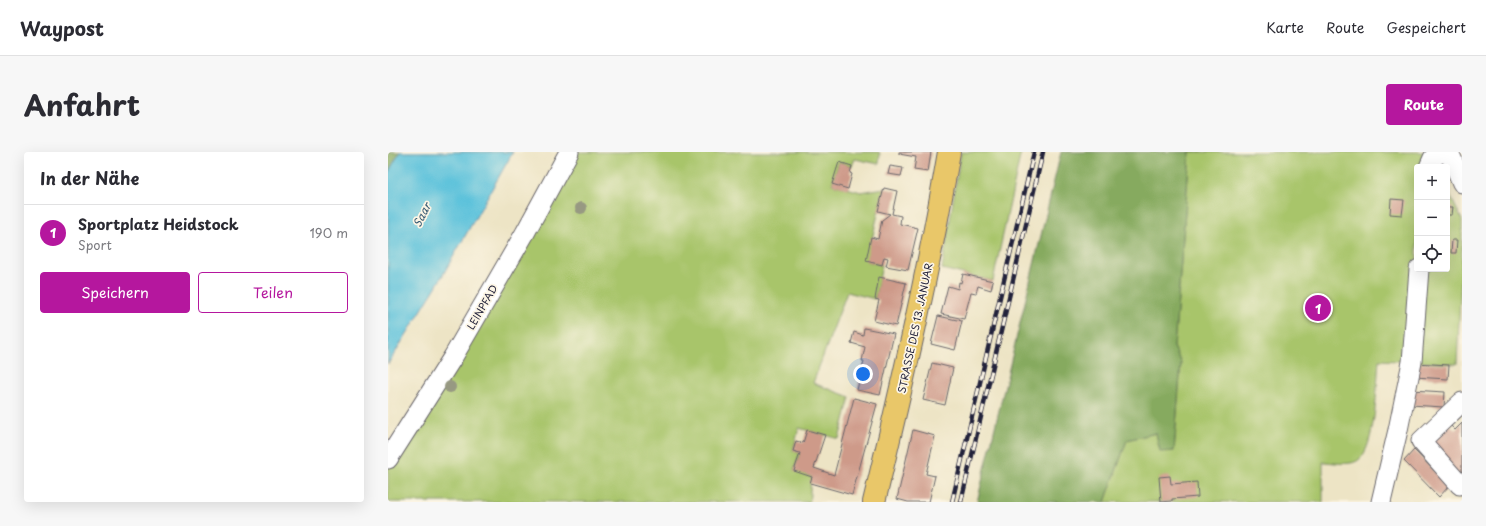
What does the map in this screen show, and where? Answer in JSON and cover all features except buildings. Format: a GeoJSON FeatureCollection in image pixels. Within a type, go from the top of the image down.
{"type":"FeatureCollection","features":[{"type":"Feature","properties":{"kind":"main road","name":"STRASSE DES 13. JANUAR"},"geometry":{"type":"LineString","coordinates":[[874,502],[915,330],[949,152]]}},
{"type":"Feature","properties":{"kind":"street","name":"LEINPFAD"},"geometry":{"type":"LineString","coordinates":[[388,459],[453,357],[525,233],[569,152]]}},
{"type":"Feature","properties":{"kind":"street"},"geometry":{"type":"LineString","coordinates":[[1430,164],[1433,158],[1441,152]]}},
{"type":"Feature","properties":{"kind":"street"},"geometry":{"type":"LineString","coordinates":[[1449,152],[1462,183]]}},
{"type":"Feature","properties":{"kind":"street"},"geometry":{"type":"LineString","coordinates":[[1381,502],[1412,362],[1419,272]]}},
{"type":"Feature","properties":{"kind":"street"},"geometry":{"type":"LineString","coordinates":[[1460,485],[1421,441],[1462,402],[1462,399]]}},
{"type":"Feature","properties":{"kind":"green space"},"geometry":{"type":"Polygon","coordinates":[[[388,152],[400,152],[388,173],[388,152]]]}},
{"type":"Feature","properties":{"kind":"green space"},"geometry":{"type":"Polygon","coordinates":[[[575,152],[879,152],[879,164],[855,159],[852,166],[839,162],[832,184],[861,192],[884,188],[867,261],[882,265],[875,299],[847,292],[813,383],[850,397],[839,439],[799,428],[793,451],[800,453],[794,470],[812,477],[809,502],[388,502],[388,467],[575,152]]]}},
{"type":"Feature","properties":{"kind":"green space"},"geometry":{"type":"Polygon","coordinates":[[[961,152],[1021,152],[993,281],[942,269],[961,152]]]}},
{"type":"Feature","properties":{"kind":"green space"},"geometry":{"type":"Polygon","coordinates":[[[1061,152],[1190,152],[1174,347],[1181,362],[1174,451],[1160,452],[1156,433],[1127,440],[1105,502],[977,502],[1061,152]]]}},
{"type":"Feature","properties":{"kind":"green space"},"geometry":{"type":"Polygon","coordinates":[[[1190,152],[1432,152],[1436,164],[1414,164],[1414,272],[1450,272],[1450,195],[1462,220],[1457,364],[1379,360],[1374,415],[1368,444],[1363,455],[1357,461],[1345,464],[1323,462],[1323,502],[1105,502],[1127,440],[1156,433],[1160,451],[1174,451],[1181,363],[1174,347],[1190,152]]]}},
{"type":"Feature","properties":{"kind":"water","name":"Saar"},"geometry":{"type":"Polygon","coordinates":[[[400,152],[513,152],[436,287],[388,364],[388,173],[400,152]]]}},
{"type":"Feature","properties":{"kind":"railway"},"geometry":{"type":"LineString","coordinates":[[952,502],[1034,152]]}},
{"type":"Feature","properties":{"kind":"railway"},"geometry":{"type":"LineString","coordinates":[[961,502],[1043,152]]}},
{"type":"Feature","properties":{"kind":"place","name":"Sportplatz Heidstock"},"geometry":{"type":"Point","coordinates":[1318,308]}}]}
